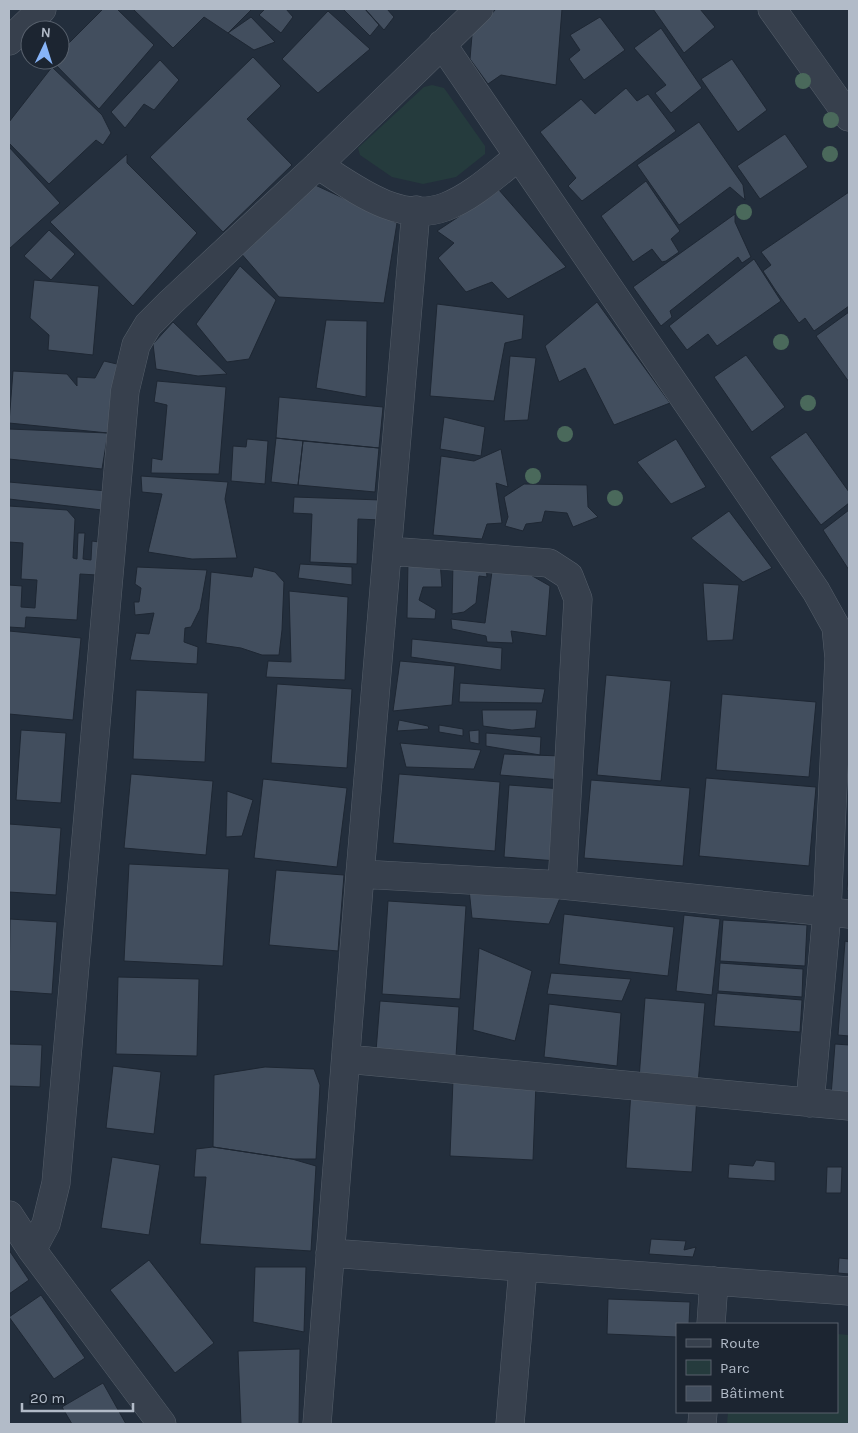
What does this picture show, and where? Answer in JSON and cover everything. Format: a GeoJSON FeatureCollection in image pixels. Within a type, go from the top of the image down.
{"type":"FeatureCollection","features":[{"type":"Feature","properties":{"kind":"street"},"geometry":{"type":"LineString","coordinates":[[9,41],[42,9]]}},
{"type":"Feature","properties":{"kind":"street"},"geometry":{"type":"LineString","coordinates":[[32,1250],[46,1224],[56,1183],[125,391],[136,345],[148,325],[171,302],[318,165],[479,9]]}},
{"type":"Feature","properties":{"kind":"street"},"geometry":{"type":"LineString","coordinates":[[772,9],[849,118]]}},
{"type":"Feature","properties":{"kind":"street"},"geometry":{"type":"LineString","coordinates":[[442,44],[816,591],[836,627],[839,658],[838,913],[810,1103]]}},
{"type":"Feature","properties":{"kind":"street"},"geometry":{"type":"LineString","coordinates":[[318,165],[369,198],[391,207],[416,210],[444,207],[452,203],[479,186],[518,156]]}},
{"type":"Feature","properties":{"kind":"street"},"geometry":{"type":"LineString","coordinates":[[317,1424],[360,874],[416,210]]}},
{"type":"Feature","properties":{"kind":"street"},"geometry":{"type":"LineString","coordinates":[[388,552],[549,563],[569,576],[578,599],[562,885]]}},
{"type":"Feature","properties":{"kind":"street"},"geometry":{"type":"LineString","coordinates":[[360,874],[562,885],[838,913]]}},
{"type":"Feature","properties":{"kind":"street"},"geometry":{"type":"LineString","coordinates":[[346,1059],[849,1106]]}},
{"type":"Feature","properties":{"kind":"street"},"geometry":{"type":"LineString","coordinates":[[9,1216],[32,1250],[162,1424]]}},
{"type":"Feature","properties":{"kind":"street"},"geometry":{"type":"LineString","coordinates":[[330,1253],[849,1292]]}},
{"type":"Feature","properties":{"kind":"street"},"geometry":{"type":"LineString","coordinates":[[510,1424],[523,1268]]}},
{"type":"Feature","properties":{"kind":"street"},"geometry":{"type":"LineString","coordinates":[[711,1323],[714,1282]]}},
{"type":"Feature","properties":{"kind":"green space"},"geometry":{"type":"Polygon","coordinates":[[[432,85],[444,88],[485,146],[485,154],[456,177],[423,184],[392,177],[360,155],[358,148],[424,87],[432,85]]]}},
{"type":"Feature","properties":{"kind":"green space"},"geometry":{"type":"Polygon","coordinates":[[[838,1334],[849,1335],[849,1424],[727,1424],[728,1413],[838,1413],[838,1334]]]}},
{"type":"Feature","properties":{"kind":"building"},"geometry":{"type":"Polygon","coordinates":[[[103,9],[117,9],[154,45],[99,109],[61,70],[70,70],[70,42],[103,9]]]}},
{"type":"Feature","properties":{"kind":"building"},"geometry":{"type":"Polygon","coordinates":[[[133,9],[252,9],[228,33],[204,17],[173,48],[133,9]]]}},
{"type":"Feature","properties":{"kind":"building"},"geometry":{"type":"Polygon","coordinates":[[[265,9],[286,9],[293,17],[281,33],[259,15],[265,9]]]}},
{"type":"Feature","properties":{"kind":"building"},"geometry":{"type":"Polygon","coordinates":[[[343,9],[365,9],[379,25],[370,36],[343,9]]]}},
{"type":"Feature","properties":{"kind":"building"},"geometry":{"type":"Polygon","coordinates":[[[365,9],[387,9],[394,17],[384,30],[365,9]]]}},
{"type":"Feature","properties":{"kind":"building"},"geometry":{"type":"Polygon","coordinates":[[[496,9],[562,9],[556,85],[501,75],[488,84],[470,59],[472,35],[496,9]]]}},
{"type":"Feature","properties":{"kind":"building"},"geometry":{"type":"Polygon","coordinates":[[[653,9],[700,9],[715,27],[684,53],[653,9]]]}},
{"type":"Feature","properties":{"kind":"building"},"geometry":{"type":"Polygon","coordinates":[[[328,11],[370,49],[318,93],[282,59],[328,11]]]}},
{"type":"Feature","properties":{"kind":"building"},"geometry":{"type":"Polygon","coordinates":[[[251,17],[275,42],[254,50],[228,33],[251,17]]]}},
{"type":"Feature","properties":{"kind":"building"},"geometry":{"type":"Polygon","coordinates":[[[600,17],[625,50],[584,80],[569,59],[580,50],[570,35],[600,17]]]}},
{"type":"Feature","properties":{"kind":"building"},"geometry":{"type":"Polygon","coordinates":[[[661,28],[702,88],[671,113],[655,93],[666,85],[634,48],[661,28]]]}},
{"type":"Feature","properties":{"kind":"building"},"geometry":{"type":"Polygon","coordinates":[[[253,57],[281,86],[247,119],[292,165],[223,232],[150,157],[253,57]]]}},
{"type":"Feature","properties":{"kind":"building"},"geometry":{"type":"Polygon","coordinates":[[[732,59],[767,110],[738,132],[701,79],[732,59]]]}},
{"type":"Feature","properties":{"kind":"building"},"geometry":{"type":"Polygon","coordinates":[[[160,60],[179,80],[154,110],[144,104],[125,128],[111,112],[160,60]]]}},
{"type":"Feature","properties":{"kind":"building"},"geometry":{"type":"Polygon","coordinates":[[[50,70],[55,70],[102,115],[111,133],[103,145],[96,140],[49,184],[9,143],[9,122],[50,70]]]}},
{"type":"Feature","properties":{"kind":"building"},"geometry":{"type":"Polygon","coordinates":[[[626,88],[637,101],[648,94],[676,131],[582,201],[568,186],[576,178],[540,132],[581,99],[595,114],[626,88]]]}},
{"type":"Feature","properties":{"kind":"building"},"geometry":{"type":"Polygon","coordinates":[[[699,122],[743,185],[745,200],[730,187],[679,225],[637,165],[699,122]]]}},
{"type":"Feature","properties":{"kind":"building"},"geometry":{"type":"Polygon","coordinates":[[[785,134],[808,167],[760,199],[737,166],[785,134]]]}},
{"type":"Feature","properties":{"kind":"building"},"geometry":{"type":"Polygon","coordinates":[[[9,147],[60,203],[9,249],[9,147]]]}},
{"type":"Feature","properties":{"kind":"building"},"geometry":{"type":"Polygon","coordinates":[[[127,154],[127,163],[197,233],[133,306],[50,222],[127,154]]]}},
{"type":"Feature","properties":{"kind":"building"},"geometry":{"type":"Polygon","coordinates":[[[646,181],[680,231],[671,239],[679,252],[662,262],[652,249],[633,262],[601,216],[646,181]]]}},
{"type":"Feature","properties":{"kind":"building"},"geometry":{"type":"Polygon","coordinates":[[[313,184],[397,223],[384,303],[279,297],[239,251],[313,184]]]}},
{"type":"Feature","properties":{"kind":"building"},"geometry":{"type":"Polygon","coordinates":[[[499,190],[566,267],[508,299],[492,282],[466,292],[438,258],[454,243],[437,231],[499,190]]]}},
{"type":"Feature","properties":{"kind":"building"},"geometry":{"type":"Polygon","coordinates":[[[849,192],[849,306],[814,331],[805,318],[799,323],[776,291],[763,271],[771,265],[761,252],[849,192]]]}},
{"type":"Feature","properties":{"kind":"building"},"geometry":{"type":"Polygon","coordinates":[[[735,214],[735,222],[751,257],[742,263],[738,257],[670,311],[672,317],[661,326],[633,287],[735,214]]]}},
{"type":"Feature","properties":{"kind":"building"},"geometry":{"type":"Polygon","coordinates":[[[49,230],[75,254],[51,280],[24,256],[49,230]]]}},
{"type":"Feature","properties":{"kind":"building"},"geometry":{"type":"Polygon","coordinates":[[[754,259],[781,301],[717,346],[708,334],[687,350],[669,326],[754,259]]]}},
{"type":"Feature","properties":{"kind":"building"},"geometry":{"type":"Polygon","coordinates":[[[240,266],[276,300],[249,359],[227,362],[196,324],[240,266]]]}},
{"type":"Feature","properties":{"kind":"building"},"geometry":{"type":"Polygon","coordinates":[[[34,280],[99,286],[93,355],[48,350],[49,335],[30,318],[34,280]]]}},
{"type":"Feature","properties":{"kind":"building"},"geometry":{"type":"Polygon","coordinates":[[[597,302],[670,403],[614,425],[585,368],[559,382],[545,346],[597,302]]]}},
{"type":"Feature","properties":{"kind":"building"},"geometry":{"type":"Polygon","coordinates":[[[437,304],[524,315],[522,339],[505,343],[494,401],[430,396],[437,304]]]}},
{"type":"Feature","properties":{"kind":"building"},"geometry":{"type":"Polygon","coordinates":[[[849,312],[849,382],[816,336],[849,312]]]}},
{"type":"Feature","properties":{"kind":"building"},"geometry":{"type":"Polygon","coordinates":[[[326,320],[367,321],[366,397],[316,388],[326,320]]]}},
{"type":"Feature","properties":{"kind":"building"},"geometry":{"type":"Polygon","coordinates":[[[173,322],[227,374],[198,376],[156,369],[153,344],[173,322]]]}},
{"type":"Feature","properties":{"kind":"building"},"geometry":{"type":"Polygon","coordinates":[[[746,355],[785,407],[752,432],[714,377],[746,355]]]}},
{"type":"Feature","properties":{"kind":"building"},"geometry":{"type":"Polygon","coordinates":[[[510,356],[536,358],[528,420],[504,421],[510,356]]]}},
{"type":"Feature","properties":{"kind":"building"},"geometry":{"type":"Polygon","coordinates":[[[104,361],[117,364],[108,433],[9,423],[13,371],[67,374],[77,386],[77,377],[95,378],[104,361]]]}},
{"type":"Feature","properties":{"kind":"building"},"geometry":{"type":"Polygon","coordinates":[[[157,381],[226,387],[219,474],[151,473],[152,458],[162,460],[167,405],[154,402],[157,381]]]}},
{"type":"Feature","properties":{"kind":"building"},"geometry":{"type":"Polygon","coordinates":[[[279,397],[383,407],[379,448],[276,438],[279,397]]]}},
{"type":"Feature","properties":{"kind":"building"},"geometry":{"type":"Polygon","coordinates":[[[444,417],[485,427],[481,456],[440,449],[444,417]]]}},
{"type":"Feature","properties":{"kind":"building"},"geometry":{"type":"Polygon","coordinates":[[[9,429],[108,433],[102,469],[9,459],[9,429]]]}},
{"type":"Feature","properties":{"kind":"building"},"geometry":{"type":"Polygon","coordinates":[[[806,432],[849,492],[849,503],[821,525],[770,457],[806,432]]]}},
{"type":"Feature","properties":{"kind":"building"},"geometry":{"type":"Polygon","coordinates":[[[276,438],[303,441],[298,485],[271,482],[276,438]]]}},
{"type":"Feature","properties":{"kind":"building"},"geometry":{"type":"Polygon","coordinates":[[[247,439],[268,441],[265,484],[231,481],[233,446],[246,447],[247,439]]]}},
{"type":"Feature","properties":{"kind":"building"},"geometry":{"type":"Polygon","coordinates":[[[676,439],[706,487],[671,504],[637,462],[676,439]]]}},
{"type":"Feature","properties":{"kind":"building"},"geometry":{"type":"Polygon","coordinates":[[[303,441],[379,448],[375,492],[298,485],[303,441]]]}},
{"type":"Feature","properties":{"kind":"building"},"geometry":{"type":"Polygon","coordinates":[[[501,449],[508,487],[496,483],[502,523],[487,524],[482,539],[433,535],[441,456],[474,461],[501,449]]]}},
{"type":"Feature","properties":{"kind":"building"},"geometry":{"type":"Polygon","coordinates":[[[141,476],[228,482],[225,499],[237,558],[192,559],[148,552],[162,494],[142,492],[141,476]]]}},
{"type":"Feature","properties":{"kind":"building"},"geometry":{"type":"Polygon","coordinates":[[[9,482],[107,491],[102,510],[9,499],[9,482]]]}},
{"type":"Feature","properties":{"kind":"building"},"geometry":{"type":"Polygon","coordinates":[[[524,484],[587,485],[588,507],[598,517],[573,527],[567,513],[545,511],[542,522],[526,524],[523,531],[505,526],[508,517],[504,497],[524,484]]]}},
{"type":"Feature","properties":{"kind":"building"},"geometry":{"type":"Polygon","coordinates":[[[294,497],[381,500],[380,520],[358,519],[357,564],[310,562],[312,514],[293,513],[294,497]]]}},
{"type":"Feature","properties":{"kind":"building"},"geometry":{"type":"Polygon","coordinates":[[[9,506],[67,510],[75,519],[73,558],[77,559],[78,533],[85,533],[83,559],[91,560],[92,541],[99,542],[97,575],[80,574],[77,620],[26,617],[25,628],[9,627],[9,585],[22,586],[21,607],[35,608],[37,580],[21,579],[23,543],[9,542],[9,506]]]}},
{"type":"Feature","properties":{"kind":"building"},"geometry":{"type":"Polygon","coordinates":[[[849,510],[849,570],[823,530],[849,510]]]}},
{"type":"Feature","properties":{"kind":"building"},"geometry":{"type":"Polygon","coordinates":[[[729,511],[772,568],[743,582],[691,538],[729,511]]]}},
{"type":"Feature","properties":{"kind":"building"},"geometry":{"type":"Polygon","coordinates":[[[408,560],[440,561],[442,587],[423,587],[419,600],[436,610],[435,619],[407,618],[408,560]]]}},
{"type":"Feature","properties":{"kind":"building"},"geometry":{"type":"Polygon","coordinates":[[[453,562],[486,565],[487,577],[479,576],[476,603],[464,612],[452,614],[453,562]]]}},
{"type":"Feature","properties":{"kind":"building"},"geometry":{"type":"Polygon","coordinates":[[[300,564],[352,567],[352,585],[298,578],[300,564]]]}},
{"type":"Feature","properties":{"kind":"building"},"geometry":{"type":"Polygon","coordinates":[[[493,564],[513,565],[550,586],[546,636],[511,631],[513,643],[487,642],[486,636],[452,629],[451,619],[485,623],[493,564]]]}},
{"type":"Feature","properties":{"kind":"building"},"geometry":{"type":"Polygon","coordinates":[[[137,567],[207,570],[200,609],[191,627],[185,628],[184,642],[198,647],[197,664],[130,660],[136,633],[149,634],[154,613],[135,615],[134,602],[139,602],[141,588],[135,584],[137,567]]]}},
{"type":"Feature","properties":{"kind":"building"},"geometry":{"type":"Polygon","coordinates":[[[254,567],[275,572],[284,582],[279,655],[262,655],[241,648],[206,643],[211,572],[252,577],[254,567]]]}},
{"type":"Feature","properties":{"kind":"building"},"geometry":{"type":"Polygon","coordinates":[[[703,583],[739,585],[733,640],[707,641],[703,583]]]}},
{"type":"Feature","properties":{"kind":"building"},"geometry":{"type":"Polygon","coordinates":[[[289,591],[348,597],[345,680],[266,677],[268,661],[291,662],[289,591]]]}},
{"type":"Feature","properties":{"kind":"building"},"geometry":{"type":"Polygon","coordinates":[[[9,631],[81,638],[73,720],[9,714],[9,631]]]}},
{"type":"Feature","properties":{"kind":"building"},"geometry":{"type":"Polygon","coordinates":[[[412,639],[502,648],[501,670],[411,657],[412,639]]]}},
{"type":"Feature","properties":{"kind":"building"},"geometry":{"type":"Polygon","coordinates":[[[400,661],[455,666],[452,705],[393,711],[400,661]]]}},
{"type":"Feature","properties":{"kind":"building"},"geometry":{"type":"Polygon","coordinates":[[[606,675],[671,681],[661,781],[597,775],[606,675]]]}},
{"type":"Feature","properties":{"kind":"building"},"geometry":{"type":"Polygon","coordinates":[[[460,683],[545,689],[542,703],[459,702],[460,683]]]}},
{"type":"Feature","properties":{"kind":"building"},"geometry":{"type":"Polygon","coordinates":[[[277,684],[352,689],[347,768],[271,763],[277,684]]]}},
{"type":"Feature","properties":{"kind":"building"},"geometry":{"type":"Polygon","coordinates":[[[136,690],[208,693],[205,762],[133,759],[136,690]]]}},
{"type":"Feature","properties":{"kind":"building"},"geometry":{"type":"Polygon","coordinates":[[[722,694],[816,702],[809,777],[716,770],[722,694]]]}},
{"type":"Feature","properties":{"kind":"building"},"geometry":{"type":"Polygon","coordinates":[[[482,710],[537,710],[535,728],[512,730],[483,726],[482,710]]]}},
{"type":"Feature","properties":{"kind":"building"},"geometry":{"type":"Polygon","coordinates":[[[399,720],[428,726],[429,729],[397,731],[399,720]]]}},
{"type":"Feature","properties":{"kind":"building"},"geometry":{"type":"Polygon","coordinates":[[[439,725],[463,729],[463,736],[439,732],[439,725]]]}},
{"type":"Feature","properties":{"kind":"building"},"geometry":{"type":"Polygon","coordinates":[[[21,730],[66,733],[61,803],[16,800],[21,730]]]}},
{"type":"Feature","properties":{"kind":"building"},"geometry":{"type":"Polygon","coordinates":[[[479,730],[479,744],[470,742],[469,731],[479,730]]]}},
{"type":"Feature","properties":{"kind":"building"},"geometry":{"type":"Polygon","coordinates":[[[486,733],[541,737],[540,755],[486,746],[486,733]]]}},
{"type":"Feature","properties":{"kind":"building"},"geometry":{"type":"Polygon","coordinates":[[[400,743],[481,750],[474,769],[406,767],[400,743]]]}},
{"type":"Feature","properties":{"kind":"building"},"geometry":{"type":"Polygon","coordinates":[[[504,754],[562,756],[561,780],[500,775],[504,754]]]}},
{"type":"Feature","properties":{"kind":"building"},"geometry":{"type":"Polygon","coordinates":[[[131,774],[213,781],[206,855],[124,848],[131,774]]]}},
{"type":"Feature","properties":{"kind":"building"},"geometry":{"type":"Polygon","coordinates":[[[399,774],[500,782],[495,851],[393,843],[399,774]]]}},
{"type":"Feature","properties":{"kind":"building"},"geometry":{"type":"Polygon","coordinates":[[[706,778],[816,787],[809,866],[699,856],[706,778]]]}},
{"type":"Feature","properties":{"kind":"building"},"geometry":{"type":"Polygon","coordinates":[[[263,779],[347,788],[337,867],[254,858],[263,779]]]}},
{"type":"Feature","properties":{"kind":"building"},"geometry":{"type":"Polygon","coordinates":[[[591,780],[690,788],[683,866],[584,858],[591,780]]]}},
{"type":"Feature","properties":{"kind":"building"},"geometry":{"type":"Polygon","coordinates":[[[509,785],[562,789],[557,861],[504,857],[509,785]]]}},
{"type":"Feature","properties":{"kind":"building"},"geometry":{"type":"Polygon","coordinates":[[[227,791],[253,800],[242,836],[226,837],[227,791]]]}},
{"type":"Feature","properties":{"kind":"building"},"geometry":{"type":"Polygon","coordinates":[[[9,824],[61,828],[56,895],[9,892],[9,824]]]}},
{"type":"Feature","properties":{"kind":"building"},"geometry":{"type":"Polygon","coordinates":[[[129,864],[229,869],[223,966],[124,961],[129,864]]]}},
{"type":"Feature","properties":{"kind":"building"},"geometry":{"type":"Polygon","coordinates":[[[849,865],[849,891],[847,890],[849,865]]]}},
{"type":"Feature","properties":{"kind":"building"},"geometry":{"type":"Polygon","coordinates":[[[276,870],[344,875],[338,951],[269,945],[276,870]]]}},
{"type":"Feature","properties":{"kind":"building"},"geometry":{"type":"Polygon","coordinates":[[[469,889],[560,898],[549,924],[472,918],[469,889]]]}},
{"type":"Feature","properties":{"kind":"building"},"geometry":{"type":"Polygon","coordinates":[[[388,901],[466,906],[460,999],[382,994],[388,901]]]}},
{"type":"Feature","properties":{"kind":"building"},"geometry":{"type":"Polygon","coordinates":[[[564,914],[674,927],[668,976],[559,964],[564,914]]]}},
{"type":"Feature","properties":{"kind":"building"},"geometry":{"type":"Polygon","coordinates":[[[684,915],[720,919],[712,995],[676,991],[684,915]]]}},
{"type":"Feature","properties":{"kind":"building"},"geometry":{"type":"Polygon","coordinates":[[[10,919],[57,922],[52,994],[9,991],[10,919]]]}},
{"type":"Feature","properties":{"kind":"building"},"geometry":{"type":"Polygon","coordinates":[[[723,920],[807,925],[805,966],[720,961],[723,920]]]}},
{"type":"Feature","properties":{"kind":"building"},"geometry":{"type":"Polygon","coordinates":[[[845,941],[849,942],[849,1036],[838,1035],[845,941]]]}},
{"type":"Feature","properties":{"kind":"building"},"geometry":{"type":"Polygon","coordinates":[[[479,948],[532,971],[515,1041],[473,1030],[479,948]]]}},
{"type":"Feature","properties":{"kind":"building"},"geometry":{"type":"Polygon","coordinates":[[[720,963],[803,969],[802,997],[718,991],[720,963]]]}},
{"type":"Feature","properties":{"kind":"building"},"geometry":{"type":"Polygon","coordinates":[[[551,973],[631,979],[622,1001],[547,994],[551,973]]]}},
{"type":"Feature","properties":{"kind":"building"},"geometry":{"type":"Polygon","coordinates":[[[118,977],[199,979],[197,1056],[116,1054],[118,977]]]}},
{"type":"Feature","properties":{"kind":"building"},"geometry":{"type":"Polygon","coordinates":[[[717,993],[802,1000],[800,1032],[714,1026],[717,993]]]}},
{"type":"Feature","properties":{"kind":"building"},"geometry":{"type":"Polygon","coordinates":[[[645,998],[705,1003],[698,1084],[639,1079],[645,998]]]}},
{"type":"Feature","properties":{"kind":"building"},"geometry":{"type":"Polygon","coordinates":[[[380,1001],[459,1007],[456,1057],[376,1051],[380,1001]]]}},
{"type":"Feature","properties":{"kind":"building"},"geometry":{"type":"Polygon","coordinates":[[[549,1004],[621,1013],[617,1066],[544,1057],[549,1004]]]}},
{"type":"Feature","properties":{"kind":"building"},"geometry":{"type":"Polygon","coordinates":[[[9,1044],[42,1045],[40,1087],[9,1086],[9,1044]]]}},
{"type":"Feature","properties":{"kind":"building"},"geometry":{"type":"Polygon","coordinates":[[[835,1044],[849,1045],[849,1097],[831,1096],[835,1044]]]}},
{"type":"Feature","properties":{"kind":"building"},"geometry":{"type":"Polygon","coordinates":[[[113,1066],[161,1072],[154,1134],[106,1128],[113,1066]]]}},
{"type":"Feature","properties":{"kind":"building"},"geometry":{"type":"Polygon","coordinates":[[[265,1067],[314,1069],[320,1085],[316,1159],[292,1159],[213,1147],[214,1075],[265,1067]]]}},
{"type":"Feature","properties":{"kind":"building"},"geometry":{"type":"Polygon","coordinates":[[[453,1080],[536,1083],[533,1160],[450,1156],[453,1080]]]}},
{"type":"Feature","properties":{"kind":"building"},"geometry":{"type":"Polygon","coordinates":[[[631,1091],[697,1096],[692,1172],[626,1168],[631,1091]]]}},
{"type":"Feature","properties":{"kind":"building"},"geometry":{"type":"Polygon","coordinates":[[[213,1147],[292,1159],[316,1166],[311,1251],[200,1244],[206,1177],[194,1177],[196,1149],[213,1147]]]}},
{"type":"Feature","properties":{"kind":"building"},"geometry":{"type":"Polygon","coordinates":[[[112,1157],[160,1165],[149,1235],[101,1228],[112,1157]]]}},
{"type":"Feature","properties":{"kind":"building"},"geometry":{"type":"Polygon","coordinates":[[[756,1160],[775,1162],[775,1181],[728,1178],[729,1164],[753,1166],[756,1160]]]}},
{"type":"Feature","properties":{"kind":"building"},"geometry":{"type":"Polygon","coordinates":[[[827,1167],[842,1167],[841,1193],[826,1193],[827,1167]]]}},
{"type":"Feature","properties":{"kind":"building"},"geometry":{"type":"Polygon","coordinates":[[[651,1239],[686,1241],[684,1250],[696,1247],[693,1257],[649,1254],[651,1239]]]}},
{"type":"Feature","properties":{"kind":"building"},"geometry":{"type":"Polygon","coordinates":[[[9,1250],[29,1280],[9,1294],[9,1250]]]}},
{"type":"Feature","properties":{"kind":"building"},"geometry":{"type":"Polygon","coordinates":[[[839,1258],[849,1259],[849,1274],[838,1273],[839,1258]]]}},
{"type":"Feature","properties":{"kind":"building"},"geometry":{"type":"Polygon","coordinates":[[[149,1260],[214,1343],[175,1373],[110,1290],[149,1260]]]}},
{"type":"Feature","properties":{"kind":"building"},"geometry":{"type":"Polygon","coordinates":[[[255,1267],[306,1267],[304,1332],[253,1322],[255,1267]]]}},
{"type":"Feature","properties":{"kind":"building"},"geometry":{"type":"Polygon","coordinates":[[[41,1295],[85,1358],[54,1379],[9,1317],[41,1295]]]}},
{"type":"Feature","properties":{"kind":"building"},"geometry":{"type":"Polygon","coordinates":[[[608,1299],[690,1302],[689,1323],[676,1323],[676,1337],[607,1334],[608,1299]]]}},
{"type":"Feature","properties":{"kind":"building"},"geometry":{"type":"Polygon","coordinates":[[[300,1349],[299,1424],[241,1424],[238,1351],[300,1349]]]}},
{"type":"Feature","properties":{"kind":"building"},"geometry":{"type":"Polygon","coordinates":[[[103,1383],[126,1424],[72,1424],[62,1407],[103,1383]]]}}]}
